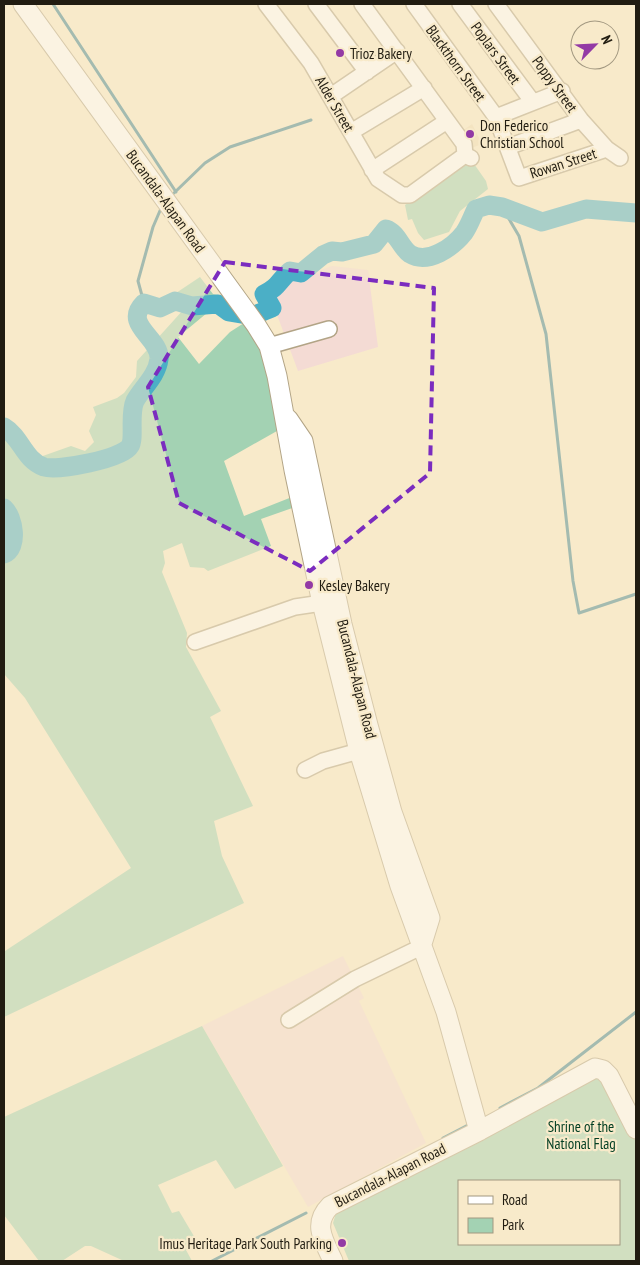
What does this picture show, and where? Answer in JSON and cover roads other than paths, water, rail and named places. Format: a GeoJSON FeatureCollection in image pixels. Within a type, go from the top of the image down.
{"type":"FeatureCollection","features":[{"type":"Feature","properties":{"kind":"main road","name":"Bucandala-Alapan Road"},"geometry":{"type":"LineString","coordinates":[[23,4],[246,311],[269,346],[277,376],[322,603],[359,751],[378,817],[421,947],[446,1012],[480,1131]]}},
{"type":"Feature","properties":{"kind":"main road","name":"Bucandala-Alapan Road"},"geometry":{"type":"LineString","coordinates":[[284,415],[303,441],[342,624],[364,708],[392,812],[430,918],[421,947]]}},
{"type":"Feature","properties":{"kind":"main road","name":"Bucandala-Alapan Road"},"geometry":{"type":"LineString","coordinates":[[333,1261],[320,1230],[319,1221],[323,1213],[330,1206],[480,1131],[598,1068],[609,1076],[636,1130]]}},
{"type":"Feature","properties":{"kind":"street","name":"Alder Street"},"geometry":{"type":"LineString","coordinates":[[266,4],[311,63],[378,179],[402,195],[410,195],[468,156],[464,144],[447,121]]}},
{"type":"Feature","properties":{"kind":"street"},"geometry":{"type":"LineString","coordinates":[[316,4],[367,72]]}},
{"type":"Feature","properties":{"kind":"street"},"geometry":{"type":"LineString","coordinates":[[362,4],[447,121],[372,170]]}},
{"type":"Feature","properties":{"kind":"street","name":"Blackthorn Street"},"geometry":{"type":"LineString","coordinates":[[414,4],[496,116],[519,178]]}},
{"type":"Feature","properties":{"kind":"street","name":"Poplars Street"},"geometry":{"type":"LineString","coordinates":[[460,4],[532,102]]}},
{"type":"Feature","properties":{"kind":"street","name":"Poppy Street"},"geometry":{"type":"LineString","coordinates":[[496,4],[562,91],[581,120],[614,153]]}},
{"type":"Feature","properties":{"kind":"street"},"geometry":{"type":"LineString","coordinates":[[331,96],[397,51]]}},
{"type":"Feature","properties":{"kind":"street"},"geometry":{"type":"LineString","coordinates":[[351,132],[424,88]]}},
{"type":"Feature","properties":{"kind":"street"},"geometry":{"type":"LineString","coordinates":[[496,116],[562,91]]}},
{"type":"Feature","properties":{"kind":"street"},"geometry":{"type":"LineString","coordinates":[[508,147],[581,120]]}},
{"type":"Feature","properties":{"kind":"street","name":"Rowan Street"},"geometry":{"type":"LineString","coordinates":[[519,178],[614,153]]}},
{"type":"Feature","properties":{"kind":"street"},"geometry":{"type":"LineString","coordinates":[[269,346],[329,329]]}},
{"type":"Feature","properties":{"kind":"street"},"geometry":{"type":"LineString","coordinates":[[195,642],[295,607],[322,603]]}},
{"type":"Feature","properties":{"kind":"street"},"geometry":{"type":"LineString","coordinates":[[305,770],[323,761],[359,751]]}},
{"type":"Feature","properties":{"kind":"street"},"geometry":{"type":"LineString","coordinates":[[289,1020],[355,979],[421,947]]}},
{"type":"Feature","properties":{"kind":"waterway"},"geometry":{"type":"LineString","coordinates":[[53,4],[176,192]]}},
{"type":"Feature","properties":{"kind":"waterway"},"geometry":{"type":"LineString","coordinates":[[174,193],[205,163],[230,147],[311,120]]}},
{"type":"Feature","properties":{"kind":"waterway"},"geometry":{"type":"LineString","coordinates":[[257,314],[272,308],[264,294],[276,286],[290,271],[301,273],[323,255],[332,251],[342,252],[374,244],[386,229],[396,237],[410,254],[424,257],[432,256],[447,249],[466,230],[476,209],[489,205],[502,207],[542,222],[586,209],[636,213]]}},
{"type":"Feature","properties":{"kind":"waterway"},"geometry":{"type":"LineString","coordinates":[[144,303],[138,281],[153,227],[162,206]]}},
{"type":"Feature","properties":{"kind":"waterway"},"geometry":{"type":"LineString","coordinates":[[502,207],[519,236],[546,334],[573,581],[579,613],[636,594]]}},
{"type":"Feature","properties":{"kind":"waterway"},"geometry":{"type":"LineString","coordinates":[[4,427],[15,436],[27,454],[37,464],[44,467],[75,466],[125,451],[130,446],[132,437],[133,406],[156,371],[159,359],[158,351],[137,318],[138,311],[144,303],[160,308],[175,301],[192,306],[218,304],[229,312],[247,315]]}},
{"type":"Feature","properties":{"kind":"waterway"},"geometry":{"type":"LineString","coordinates":[[4,508],[10,518],[13,532],[12,546],[4,554]]}},
{"type":"Feature","properties":{"kind":"waterway"},"geometry":{"type":"LineString","coordinates":[[500,1108],[538,1088],[636,1012]]}},
{"type":"Feature","properties":{"kind":"waterway"},"geometry":{"type":"LineString","coordinates":[[443,1138],[470,1124]]}},
{"type":"Feature","properties":{"kind":"waterway"},"geometry":{"type":"LineString","coordinates":[[212,1261],[306,1213]]}},
{"type":"Feature","properties":{"kind":"place","name":"Trioz Bakery"},"geometry":{"type":"Point","coordinates":[340,53]}},
{"type":"Feature","properties":{"kind":"place","name":"Don Federico Christian School"},"geometry":{"type":"Point","coordinates":[470,134]}},
{"type":"Feature","properties":{"kind":"place","name":"Kesley Bakery"},"geometry":{"type":"Point","coordinates":[309,585]}},
{"type":"Feature","properties":{"kind":"place","name":"Imus Heritage Park South Parking"},"geometry":{"type":"Point","coordinates":[342,1243]}},
{"type":"Feature","properties":{"kind":"park label","name":"Shrine of the National Flag"},"geometry":{"type":"Point","coordinates":[581,1134]}}]}
